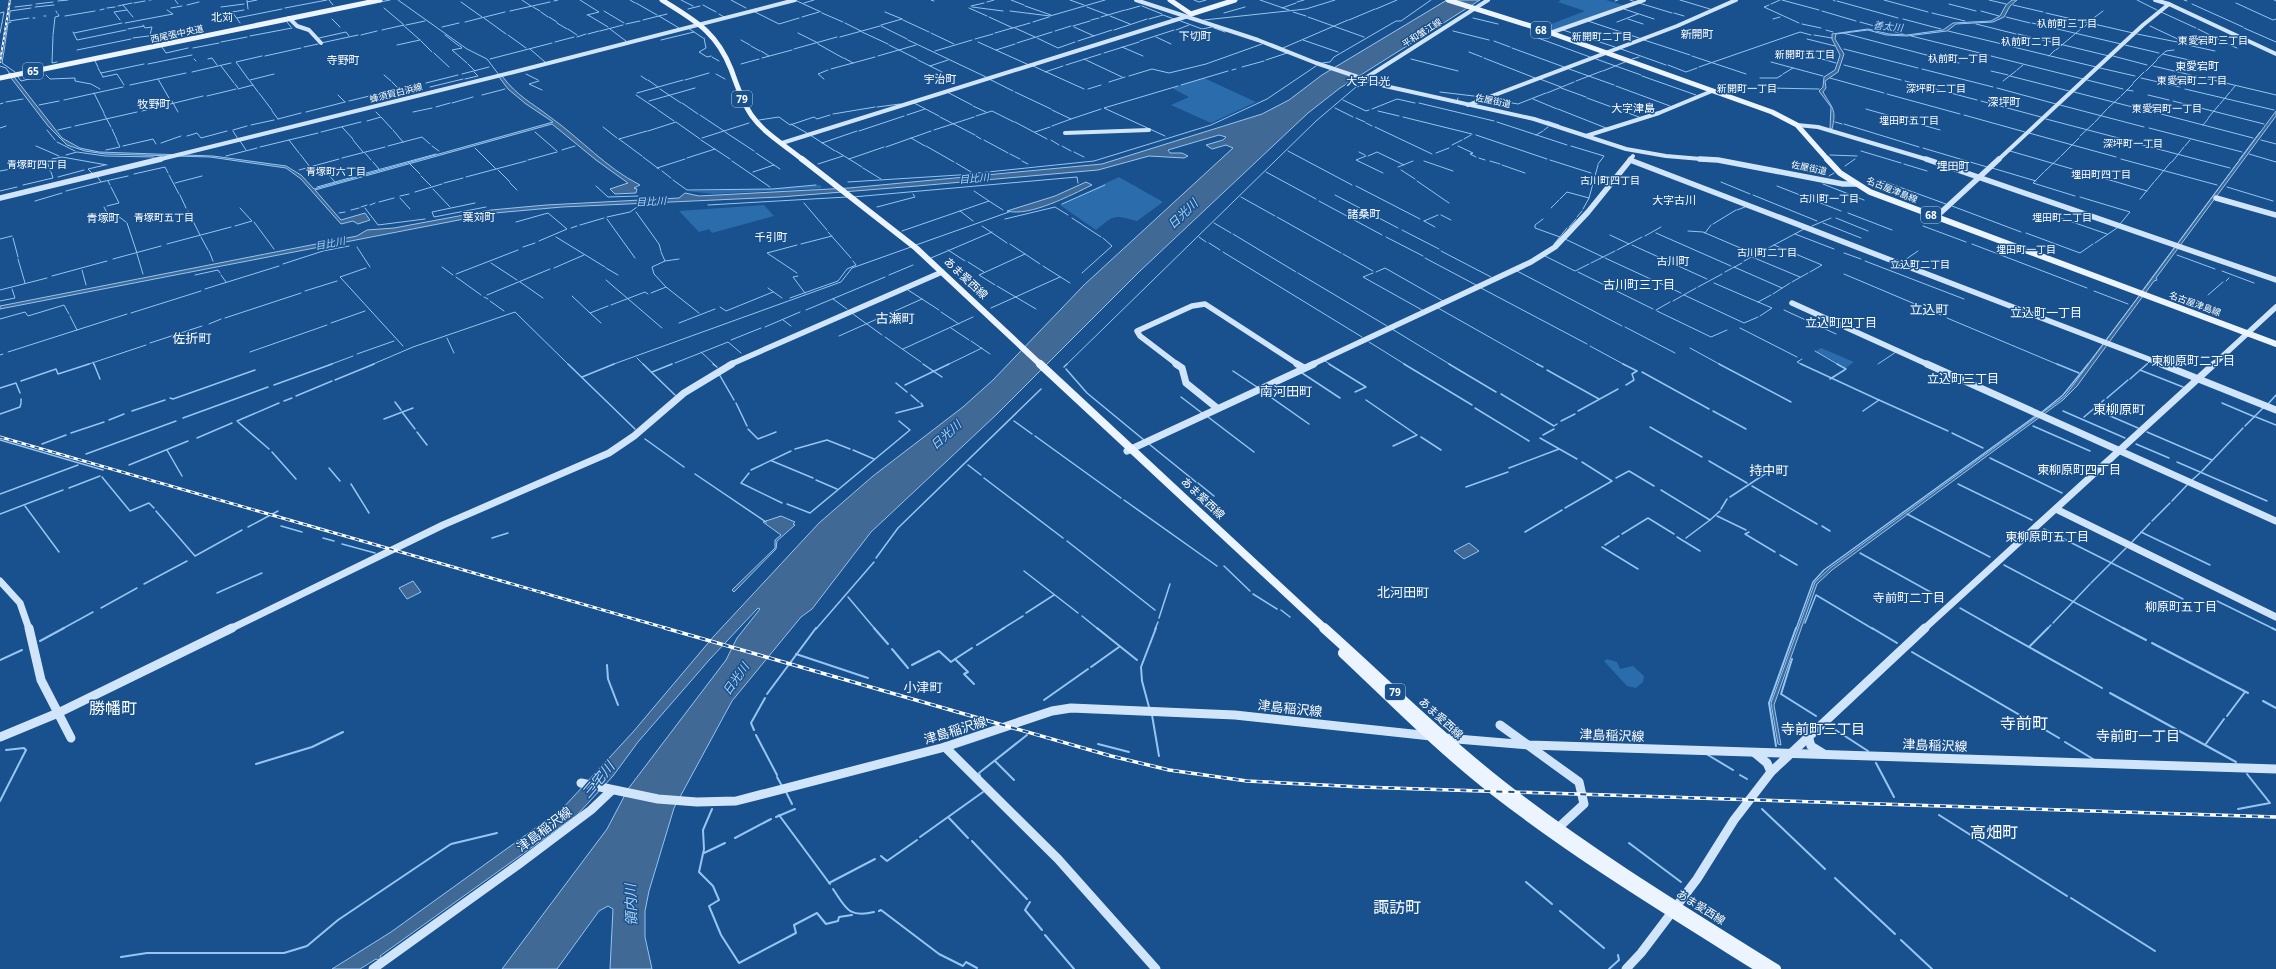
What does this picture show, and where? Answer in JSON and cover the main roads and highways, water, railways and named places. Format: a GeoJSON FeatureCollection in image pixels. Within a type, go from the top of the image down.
{"type":"FeatureCollection","features":[{"type":"Feature","properties":{"kind":"main road","name":"西尾張中央道"},"geometry":{"type":"LineString","coordinates":[[0,77],[374,0]]}},
{"type":"Feature","properties":{"kind":"main road","name":"西尾張中央道"},"geometry":{"type":"LineString","coordinates":[[289,18],[380,0]]}},
{"type":"Feature","properties":{"kind":"main road","name":"あま愛西線"},"geometry":{"type":"LineString","coordinates":[[658,0],[709,31],[720,45],[747,110],[759,125],[837,187]]}},
{"type":"Feature","properties":{"kind":"main road","name":"あま愛西線"},"geometry":{"type":"LineString","coordinates":[[662,0],[697,24],[706,32],[717,46],[739,103],[752,123],[854,200],[940,273],[1432,736],[1494,790],[1548,832],[1776,969]]}},
{"type":"Feature","properties":{"kind":"main road"},"geometry":{"type":"LineString","coordinates":[[1170,0],[1188,16],[1236,0]]}},
{"type":"Feature","properties":{"kind":"main road","name":"名古屋津島線"},"geometry":{"type":"LineString","coordinates":[[1448,0],[1606,52],[1772,112],[1797,125],[1840,173],[1856,184],[1874,193],[2276,344]]}},
{"type":"Feature","properties":{"kind":"main road","name":"あま愛西線"},"geometry":{"type":"LineString","coordinates":[[1129,450],[1445,738],[1502,786],[1558,828],[1762,969]]}},
{"type":"Feature","properties":{"kind":"water"},"geometry":{"type":"Polygon","coordinates":[[[1447,0],[1480,0],[1340,88],[1308,113],[1140,271],[996,415],[871,532],[812,609],[801,617],[732,701],[674,808],[649,891],[645,911],[645,937],[652,969],[610,969],[613,909],[608,906],[599,911],[557,969],[502,969],[607,829],[628,789],[726,660],[737,638],[760,609],[758,608],[710,659],[638,742],[613,776],[577,815],[380,956],[381,958],[378,960],[376,959],[360,969],[332,969],[391,932],[562,809],[633,732],[714,636],[819,523],[873,476],[963,407],[993,380],[1084,285],[1233,148],[1226,145],[1212,149],[1206,145],[1223,140],[1226,137],[1219,135],[1168,150],[1170,153],[1182,153],[1188,156],[1184,158],[1149,156],[1098,170],[780,197],[562,207],[495,213],[0,309],[0,306],[357,236],[367,230],[394,228],[491,210],[546,205],[679,198],[685,193],[699,196],[849,188],[1102,164],[1262,114],[1289,100],[1322,75],[1447,0]]]}},
{"type":"Feature","properties":{"kind":"water"},"geometry":{"type":"Polygon","coordinates":[[[2012,0],[2017,0],[2010,6],[2004,17],[1993,22],[1956,24],[1947,31],[1907,36],[1886,35],[1868,30],[1836,34],[1835,39],[1844,54],[1838,72],[1825,81],[1826,88],[1823,92],[1831,105],[1834,113],[1832,129],[1830,128],[1831,107],[1819,91],[1823,87],[1824,77],[1835,70],[1840,55],[1832,39],[1832,34],[1868,29],[1889,34],[1907,35],[1943,30],[1953,23],[1991,21],[2000,16],[2006,5],[2012,0]]]}},
{"type":"Feature","properties":{"kind":"water"},"geometry":{"type":"Polygon","coordinates":[[[11,73],[62,138],[80,148],[99,152],[213,156],[286,166],[301,175],[314,189],[553,122],[526,104],[508,89],[499,77],[502,76],[525,99],[561,125],[604,162],[640,185],[634,188],[637,189],[636,193],[615,194],[610,189],[628,183],[596,160],[552,124],[315,190],[341,220],[365,213],[370,220],[358,224],[353,221],[341,224],[301,179],[286,168],[210,157],[105,154],[85,151],[67,145],[48,126],[8,74],[11,73]]]}},
{"type":"Feature","properties":{"kind":"water"},"geometry":{"type":"Polygon","coordinates":[[[2276,111],[2276,116],[2156,278],[2157,280],[2154,281],[2077,386],[2063,400],[1832,570],[1817,584],[1774,705],[1781,745],[1778,744],[1771,703],[1815,582],[1830,568],[2065,396],[2276,111]]]}},
{"type":"Feature","properties":{"kind":"water"},"geometry":{"type":"Polygon","coordinates":[[[1086,182],[1092,185],[1050,204],[1027,211],[1007,211],[1055,196],[1086,182]]]}},
{"type":"Feature","properties":{"kind":"water"},"geometry":{"type":"Polygon","coordinates":[[[781,516],[795,522],[793,524],[795,525],[777,541],[776,549],[734,592],[732,590],[775,548],[775,540],[781,535],[763,522],[781,516]]]}},
{"type":"Feature","properties":{"kind":"water"},"geometry":{"type":"Polygon","coordinates":[[[1469,543],[1479,551],[1464,559],[1454,551],[1469,543]]]}},
{"type":"Feature","properties":{"kind":"water"},"geometry":{"type":"Polygon","coordinates":[[[413,581],[421,592],[407,599],[399,588],[413,581]]]}},
{"type":"Feature","properties":{"kind":"waterway"},"geometry":{"type":"LineString","coordinates":[[58,1],[68,0]]}},
{"type":"Feature","properties":{"kind":"waterway"},"geometry":{"type":"LineString","coordinates":[[175,0],[178,4]]}},
{"type":"Feature","properties":{"kind":"waterway"},"geometry":{"type":"LineString","coordinates":[[247,2],[257,0]]}},
{"type":"Feature","properties":{"kind":"waterway"},"geometry":{"type":"LineString","coordinates":[[285,8],[327,0]]}},
{"type":"Feature","properties":{"kind":"waterway"},"geometry":{"type":"LineString","coordinates":[[329,0],[333,5]]}},
{"type":"Feature","properties":{"kind":"waterway"},"geometry":{"type":"LineString","coordinates":[[380,2],[390,0]]}},
{"type":"Feature","properties":{"kind":"waterway"},"geometry":{"type":"LineString","coordinates":[[398,0],[467,49],[487,59],[499,75]]}},
{"type":"Feature","properties":{"kind":"waterway"},"geometry":{"type":"LineString","coordinates":[[522,0],[531,6]]}},
{"type":"Feature","properties":{"kind":"waterway"},"geometry":{"type":"LineString","coordinates":[[554,1],[558,0]]}},
{"type":"Feature","properties":{"kind":"waterway"},"geometry":{"type":"LineString","coordinates":[[580,0],[599,12],[587,15]]}},
{"type":"Feature","properties":{"kind":"waterway"},"geometry":{"type":"LineString","coordinates":[[630,0],[635,3]]}},
{"type":"Feature","properties":{"kind":"waterway"},"geometry":{"type":"LineString","coordinates":[[681,0],[693,6]]}},
{"type":"Feature","properties":{"kind":"waterway"},"geometry":{"type":"LineString","coordinates":[[731,0],[746,8]]}},
{"type":"Feature","properties":{"kind":"waterway"},"geometry":{"type":"LineString","coordinates":[[804,3],[814,0]]}},
{"type":"Feature","properties":{"kind":"waterway"},"geometry":{"type":"LineString","coordinates":[[987,2],[994,0]]}},
{"type":"Feature","properties":{"kind":"waterway"},"geometry":{"type":"LineString","coordinates":[[1011,0],[1024,5]]}},
{"type":"Feature","properties":{"kind":"waterway"},"geometry":{"type":"LineString","coordinates":[[1070,0],[1084,5]]}},
{"type":"Feature","properties":{"kind":"waterway"},"geometry":{"type":"LineString","coordinates":[[1010,11],[1050,16],[1105,0]]}},
{"type":"Feature","properties":{"kind":"waterway"},"geometry":{"type":"LineString","coordinates":[[1194,0],[1199,2],[1206,0]]}},
{"type":"Feature","properties":{"kind":"waterway"},"geometry":{"type":"LineString","coordinates":[[1260,0],[1283,8]]}},
{"type":"Feature","properties":{"kind":"waterway"},"geometry":{"type":"LineString","coordinates":[[1297,2],[1304,0]]}},
{"type":"Feature","properties":{"kind":"waterway"},"geometry":{"type":"LineString","coordinates":[[1204,20],[1306,9],[1335,0]]}},
{"type":"Feature","properties":{"kind":"waterway"},"geometry":{"type":"LineString","coordinates":[[1376,9],[1397,0]]}},
{"type":"Feature","properties":{"kind":"waterway"},"geometry":{"type":"LineString","coordinates":[[1322,63],[1330,62],[1334,57],[1396,21],[1401,21],[1431,0]]}},
{"type":"Feature","properties":{"kind":"waterway"},"geometry":{"type":"LineString","coordinates":[[1630,0],[1636,2]]}},
{"type":"Feature","properties":{"kind":"waterway"},"geometry":{"type":"LineString","coordinates":[[1680,0],[1710,9]]}},
{"type":"Feature","properties":{"kind":"waterway"},"geometry":{"type":"LineString","coordinates":[[1771,4],[1780,0]]}},
{"type":"Feature","properties":{"kind":"waterway"},"geometry":{"type":"LineString","coordinates":[[1782,0],[1819,10]]}},
{"type":"Feature","properties":{"kind":"waterway"},"geometry":{"type":"LineString","coordinates":[[1884,0],[1928,12]]}},
{"type":"Feature","properties":{"kind":"waterway"},"geometry":{"type":"LineString","coordinates":[[1989,0],[2006,4]]}},
{"type":"Feature","properties":{"kind":"waterway"},"geometry":{"type":"LineString","coordinates":[[2137,0],[2157,10]]}},
{"type":"Feature","properties":{"kind":"waterway"},"geometry":{"type":"LineString","coordinates":[[134,3],[145,1]]}},
{"type":"Feature","properties":{"kind":"waterway"},"geometry":{"type":"LineString","coordinates":[[797,1],[821,12]]}},
{"type":"Feature","properties":{"kind":"waterway"},"geometry":{"type":"LineString","coordinates":[[1837,1],[1898,18]]}},
{"type":"Feature","properties":{"kind":"waterway"},"geometry":{"type":"LineString","coordinates":[[36,4],[53,2]]}},
{"type":"Feature","properties":{"kind":"waterway"},"geometry":{"type":"LineString","coordinates":[[187,5],[199,2]]}},
{"type":"Feature","properties":{"kind":"waterway"},"geometry":{"type":"LineString","coordinates":[[247,2],[248,9]]}},
{"type":"Feature","properties":{"kind":"waterway"},"geometry":{"type":"LineString","coordinates":[[461,2],[482,17]]}},
{"type":"Feature","properties":{"kind":"waterway"},"geometry":{"type":"LineString","coordinates":[[510,11],[550,2]]}},
{"type":"Feature","properties":{"kind":"waterway"},"geometry":{"type":"LineString","coordinates":[[118,6],[132,3]]}},
{"type":"Feature","properties":{"kind":"waterway"},"geometry":{"type":"LineString","coordinates":[[636,3],[657,15]]}},
{"type":"Feature","properties":{"kind":"waterway"},"geometry":{"type":"LineString","coordinates":[[971,6],[984,3]]}},
{"type":"Feature","properties":{"kind":"waterway"},"geometry":{"type":"LineString","coordinates":[[1283,8],[1296,3]]}},
{"type":"Feature","properties":{"kind":"waterway"},"geometry":{"type":"LineString","coordinates":[[1639,3],[1672,13]]}},
{"type":"Feature","properties":{"kind":"waterway"},"geometry":{"type":"LineString","coordinates":[[2236,3],[2273,20],[2276,19]]}},
{"type":"Feature","properties":{"kind":"waterway"},"geometry":{"type":"LineString","coordinates":[[221,7],[244,4]]}},
{"type":"Feature","properties":{"kind":"waterway"},"geometry":{"type":"LineString","coordinates":[[1949,4],[1976,11]]}},
{"type":"Feature","properties":{"kind":"waterway"},"geometry":{"type":"LineString","coordinates":[[2192,4],[2243,27]]}},
{"type":"Feature","properties":{"kind":"waterway"},"geometry":{"type":"LineString","coordinates":[[15,7],[32,5]]}},
{"type":"Feature","properties":{"kind":"waterway"},"geometry":{"type":"LineString","coordinates":[[35,7],[54,5]]}},
{"type":"Feature","properties":{"kind":"waterway"},"geometry":{"type":"LineString","coordinates":[[123,5],[133,17]]}},
{"type":"Feature","properties":{"kind":"waterway"},"geometry":{"type":"LineString","coordinates":[[703,5],[716,12]]}},
{"type":"Feature","properties":{"kind":"waterway"},"geometry":{"type":"LineString","coordinates":[[1769,5],[1764,7],[1799,23]]}},
{"type":"Feature","properties":{"kind":"waterway"},"geometry":{"type":"LineString","coordinates":[[2013,5],[2043,12]]}},
{"type":"Feature","properties":{"kind":"waterway"},"geometry":{"type":"LineString","coordinates":[[171,8],[182,6]]}},
{"type":"Feature","properties":{"kind":"waterway"},"geometry":{"type":"LineString","coordinates":[[688,9],[700,6]]}},
{"type":"Feature","properties":{"kind":"waterway"},"geometry":{"type":"LineString","coordinates":[[1025,6],[1051,15]]}},
{"type":"Feature","properties":{"kind":"waterway"},"geometry":{"type":"LineString","coordinates":[[1126,10],[1140,6]]}},
{"type":"Feature","properties":{"kind":"waterway"},"geometry":{"type":"LineString","coordinates":[[1142,6],[1162,14]]}},
{"type":"Feature","properties":{"kind":"waterway"},"geometry":{"type":"LineString","coordinates":[[107,8],[115,7]]}},
{"type":"Feature","properties":{"kind":"waterway"},"geometry":{"type":"LineString","coordinates":[[533,7],[540,11]]}},
{"type":"Feature","properties":{"kind":"waterway"},"geometry":{"type":"LineString","coordinates":[[972,7],[1003,11]]}},
{"type":"Feature","properties":{"kind":"waterway"},"geometry":{"type":"LineString","coordinates":[[1087,7],[1108,15]]}},
{"type":"Feature","properties":{"kind":"waterway"},"geometry":{"type":"LineString","coordinates":[[1224,13],[1245,7]]}},
{"type":"Feature","properties":{"kind":"waterway"},"geometry":{"type":"LineString","coordinates":[[29,18],[9,21],[10,11],[31,8]]}},
{"type":"Feature","properties":{"kind":"waterway"},"geometry":{"type":"LineString","coordinates":[[384,8],[403,24]]}},
{"type":"Feature","properties":{"kind":"waterway"},"geometry":{"type":"LineString","coordinates":[[969,8],[987,16]]}},
{"type":"Feature","properties":{"kind":"waterway"},"geometry":{"type":"LineString","coordinates":[[1283,8],[1289,10]]}},
{"type":"Feature","properties":{"kind":"waterway"},"geometry":{"type":"LineString","coordinates":[[100,10],[104,9]]}},
{"type":"Feature","properties":{"kind":"waterway"},"geometry":{"type":"LineString","coordinates":[[237,18],[282,9]]}},
{"type":"Feature","properties":{"kind":"waterway"},"geometry":{"type":"LineString","coordinates":[[1349,20],[1375,9]]}},
{"type":"Feature","properties":{"kind":"waterway"},"geometry":{"type":"LineString","coordinates":[[1624,9],[1654,19]]}},
{"type":"Feature","properties":{"kind":"waterway"},"geometry":{"type":"LineString","coordinates":[[120,20],[114,12],[127,10]]}},
{"type":"Feature","properties":{"kind":"waterway"},"geometry":{"type":"LineString","coordinates":[[125,23],[173,14],[167,10]]}},
{"type":"Feature","properties":{"kind":"waterway"},"geometry":{"type":"LineString","coordinates":[[232,12],[244,10]]}},
{"type":"Feature","properties":{"kind":"waterway"},"geometry":{"type":"LineString","coordinates":[[1108,15],[1125,10]]}},
{"type":"Feature","properties":{"kind":"waterway"},"geometry":{"type":"LineString","coordinates":[[65,16],[95,11]]}},
{"type":"Feature","properties":{"kind":"waterway"},"geometry":{"type":"LineString","coordinates":[[604,11],[624,23]]}},
{"type":"Feature","properties":{"kind":"waterway"},"geometry":{"type":"LineString","coordinates":[[1822,11],[1856,21]]}},
{"type":"Feature","properties":{"kind":"waterway"},"geometry":{"type":"LineString","coordinates":[[1981,11],[1999,16]]}},
{"type":"Feature","properties":{"kind":"waterway"},"geometry":{"type":"LineString","coordinates":[[2089,23],[2103,11]]}},
{"type":"Feature","properties":{"kind":"waterway"},"geometry":{"type":"LineString","coordinates":[[0,13],[4,12],[0,33]]}},
{"type":"Feature","properties":{"kind":"waterway"},"geometry":{"type":"LineString","coordinates":[[465,22],[505,12]]}},
{"type":"Feature","properties":{"kind":"waterway"},"geometry":{"type":"LineString","coordinates":[[541,12],[548,17]]}},
{"type":"Feature","properties":{"kind":"waterway"},"geometry":{"type":"LineString","coordinates":[[755,12],[779,24],[799,18]]}},
{"type":"Feature","properties":{"kind":"waterway"},"geometry":{"type":"LineString","coordinates":[[802,17],[819,12]]}},
{"type":"Feature","properties":{"kind":"waterway"},"geometry":{"type":"LineString","coordinates":[[881,25],[902,19],[885,12]]}},
{"type":"Feature","properties":{"kind":"waterway"},"geometry":{"type":"LineString","coordinates":[[1293,12],[1306,16]]}},
{"type":"Feature","properties":{"kind":"waterway"},"geometry":{"type":"LineString","coordinates":[[2161,12],[2196,28]]}},
{"type":"Feature","properties":{"kind":"waterway"},"geometry":{"type":"LineString","coordinates":[[233,13],[240,23]]}},
{"type":"Feature","properties":{"kind":"waterway"},"geometry":{"type":"LineString","coordinates":[[822,13],[843,22]]}},
{"type":"Feature","properties":{"kind":"waterway"},"geometry":{"type":"LineString","coordinates":[[1674,13],[1684,16]]}},
{"type":"Feature","properties":{"kind":"waterway"},"geometry":{"type":"LineString","coordinates":[[1932,13],[1965,21]]}},
{"type":"Feature","properties":{"kind":"waterway"},"geometry":{"type":"LineString","coordinates":[[2046,13],[2089,23]]}},
{"type":"Feature","properties":{"kind":"waterway"},"geometry":{"type":"LineString","coordinates":[[53,35],[55,17],[59,16],[58,14]]}},
{"type":"Feature","properties":{"kind":"waterway"},"geometry":{"type":"LineString","coordinates":[[659,16],[667,14]]}},
{"type":"Feature","properties":{"kind":"waterway"},"geometry":{"type":"LineString","coordinates":[[719,14],[724,17]]}},
{"type":"Feature","properties":{"kind":"waterway"},"geometry":{"type":"LineString","coordinates":[[1617,22],[1638,14]]}},
{"type":"Feature","properties":{"kind":"waterway"},"geometry":{"type":"LineString","coordinates":[[588,15],[608,27]]}},
{"type":"Feature","properties":{"kind":"waterway"},"geometry":{"type":"LineString","coordinates":[[1101,17],[1108,15]]}},
{"type":"Feature","properties":{"kind":"waterway"},"geometry":{"type":"LineString","coordinates":[[1149,19],[1163,15],[1174,19]]}},
{"type":"Feature","properties":{"kind":"waterway"},"geometry":{"type":"LineString","coordinates":[[643,20],[659,16]]}},
{"type":"Feature","properties":{"kind":"waterway"},"geometry":{"type":"LineString","coordinates":[[659,16],[679,28]]}},
{"type":"Feature","properties":{"kind":"waterway"},"geometry":{"type":"LineString","coordinates":[[1110,16],[1130,24]]}},
{"type":"Feature","properties":{"kind":"waterway"},"geometry":{"type":"LineString","coordinates":[[549,17],[557,22]]}},
{"type":"Feature","properties":{"kind":"waterway"},"geometry":{"type":"LineString","coordinates":[[989,17],[1013,28]]}},
{"type":"Feature","properties":{"kind":"waterway"},"geometry":{"type":"LineString","coordinates":[[1033,22],[1049,17]]}},
{"type":"Feature","properties":{"kind":"waterway"},"geometry":{"type":"LineString","coordinates":[[1308,17],[1334,26]]}},
{"type":"Feature","properties":{"kind":"waterway"},"geometry":{"type":"LineString","coordinates":[[1773,19],[1780,17]]}},
{"type":"Feature","properties":{"kind":"waterway"},"geometry":{"type":"LineString","coordinates":[[2006,17],[2030,23]]}},
{"type":"Feature","properties":{"kind":"waterway"},"geometry":{"type":"LineString","coordinates":[[484,18],[506,34]]}},
{"type":"Feature","properties":{"kind":"waterway"},"geometry":{"type":"LineString","coordinates":[[1091,20],[1099,18]]}},
{"type":"Feature","properties":{"kind":"waterway"},"geometry":{"type":"LineString","coordinates":[[1473,18],[1498,24]]}},
{"type":"Feature","properties":{"kind":"waterway"},"geometry":{"type":"LineString","coordinates":[[332,19],[340,27]]}},
{"type":"Feature","properties":{"kind":"waterway"},"geometry":{"type":"LineString","coordinates":[[1114,30],[1147,19]]}},
{"type":"Feature","properties":{"kind":"waterway"},"geometry":{"type":"LineString","coordinates":[[1628,19],[1643,24]]}},
{"type":"Feature","properties":{"kind":"waterway"},"geometry":{"type":"LineString","coordinates":[[1903,19],[1941,29]]}},
{"type":"Feature","properties":{"kind":"waterway"},"geometry":{"type":"LineString","coordinates":[[903,20],[929,32]]}},
{"type":"Feature","properties":{"kind":"waterway"},"geometry":{"type":"LineString","coordinates":[[1178,20],[1202,29],[1212,27]]}},
{"type":"Feature","properties":{"kind":"waterway"},"geometry":{"type":"LineString","coordinates":[[1334,26],[1348,20]]}},
{"type":"Feature","properties":{"kind":"waterway"},"geometry":{"type":"LineString","coordinates":[[406,25],[425,21]]}},
{"type":"Feature","properties":{"kind":"waterway"},"geometry":{"type":"LineString","coordinates":[[626,24],[640,21]]}},
{"type":"Feature","properties":{"kind":"waterway"},"geometry":{"type":"LineString","coordinates":[[1073,26],[1090,21]]}},
{"type":"Feature","properties":{"kind":"waterway"},"geometry":{"type":"LineString","coordinates":[[1588,21],[1639,38]]}},
{"type":"Feature","properties":{"kind":"waterway"},"geometry":{"type":"LineString","coordinates":[[5,44],[8,23],[11,22]]}},
{"type":"Feature","properties":{"kind":"waterway"},"geometry":{"type":"LineString","coordinates":[[287,22],[291,27]]}},
{"type":"Feature","properties":{"kind":"waterway"},"geometry":{"type":"LineString","coordinates":[[1860,22],[1903,34]]}},
{"type":"Feature","properties":{"kind":"waterway"},"geometry":{"type":"LineString","coordinates":[[74,33],[122,23]]}},
{"type":"Feature","properties":{"kind":"waterway"},"geometry":{"type":"LineString","coordinates":[[442,27],[459,23]]}},
{"type":"Feature","properties":{"kind":"waterway"},"geometry":{"type":"LineString","coordinates":[[557,23],[567,29]]}},
{"type":"Feature","properties":{"kind":"waterway"},"geometry":{"type":"LineString","coordinates":[[845,23],[861,31]]}},
{"type":"Feature","properties":{"kind":"waterway"},"geometry":{"type":"LineString","coordinates":[[1013,28],[1030,23]]}},
{"type":"Feature","properties":{"kind":"waterway"},"geometry":{"type":"LineString","coordinates":[[2032,23],[2076,33]]}},
{"type":"Feature","properties":{"kind":"waterway"},"geometry":{"type":"LineString","coordinates":[[2083,28],[2089,23]]}},
{"type":"Feature","properties":{"kind":"waterway"},"geometry":{"type":"LineString","coordinates":[[2089,23],[2133,33]]}},
{"type":"Feature","properties":{"kind":"waterway"},"geometry":{"type":"LineString","coordinates":[[1802,24],[1821,28]]}},
{"type":"Feature","properties":{"kind":"waterway"},"geometry":{"type":"LineString","coordinates":[[1976,24],[2016,34]]}},
{"type":"Feature","properties":{"kind":"waterway"},"geometry":{"type":"LineString","coordinates":[[382,30],[403,25]]}},
{"type":"Feature","properties":{"kind":"waterway"},"geometry":{"type":"LineString","coordinates":[[397,45],[420,40],[403,25]]}},
{"type":"Feature","properties":{"kind":"waterway"},"geometry":{"type":"LineString","coordinates":[[600,31],[623,25]]}},
{"type":"Feature","properties":{"kind":"waterway"},"geometry":{"type":"LineString","coordinates":[[1176,30],[1189,25]]}},
{"type":"Feature","properties":{"kind":"waterway"},"geometry":{"type":"LineString","coordinates":[[128,29],[144,26]]}},
{"type":"Feature","properties":{"kind":"waterway"},"geometry":{"type":"LineString","coordinates":[[144,26],[145,28],[152,27],[150,35]]}},
{"type":"Feature","properties":{"kind":"waterway"},"geometry":{"type":"LineString","coordinates":[[840,37],[880,26]]}},
{"type":"Feature","properties":{"kind":"waterway"},"geometry":{"type":"LineString","coordinates":[[881,26],[907,39]]}},
{"type":"Feature","properties":{"kind":"waterway"},"geometry":{"type":"LineString","coordinates":[[1055,31],[1071,26]]}},
{"type":"Feature","properties":{"kind":"waterway"},"geometry":{"type":"LineString","coordinates":[[1283,48],[1334,26]]}},
{"type":"Feature","properties":{"kind":"waterway"},"geometry":{"type":"LineString","coordinates":[[1334,26],[1364,37]]}},
{"type":"Feature","properties":{"kind":"waterway"},"geometry":{"type":"LineString","coordinates":[[2150,26],[2182,41],[2180,44]]}},
{"type":"Feature","properties":{"kind":"waterway"},"geometry":{"type":"LineString","coordinates":[[1074,27],[1094,36]]}},
{"type":"Feature","properties":{"kind":"waterway"},"geometry":{"type":"LineString","coordinates":[[250,36],[292,28]]}},
{"type":"Feature","properties":{"kind":"waterway"},"geometry":{"type":"LineString","coordinates":[[688,28],[694,32]]}},
{"type":"Feature","properties":{"kind":"waterway"},"geometry":{"type":"LineString","coordinates":[[995,33],[1013,28]]}},
{"type":"Feature","properties":{"kind":"waterway"},"geometry":{"type":"LineString","coordinates":[[1015,28],[1035,37]]}},
{"type":"Feature","properties":{"kind":"waterway"},"geometry":{"type":"LineString","coordinates":[[1214,28],[1225,32]]}},
{"type":"Feature","properties":{"kind":"waterway"},"geometry":{"type":"LineString","coordinates":[[2076,33],[2082,28]]}},
{"type":"Feature","properties":{"kind":"waterway"},"geometry":{"type":"LineString","coordinates":[[2244,28],[2276,42]]}},
{"type":"Feature","properties":{"kind":"waterway"},"geometry":{"type":"LineString","coordinates":[[568,29],[577,35]]}},
{"type":"Feature","properties":{"kind":"waterway"},"geometry":{"type":"LineString","coordinates":[[610,29],[626,41]]}},
{"type":"Feature","properties":{"kind":"waterway"},"geometry":{"type":"LineString","coordinates":[[2198,29],[2226,43]]}},
{"type":"Feature","properties":{"kind":"waterway"},"geometry":{"type":"LineString","coordinates":[[73,32],[77,40],[126,30]]}},
{"type":"Feature","properties":{"kind":"waterway"},"geometry":{"type":"LineString","coordinates":[[1094,36],[1112,30]]}},
{"type":"Feature","properties":{"kind":"waterway"},"geometry":{"type":"LineString","coordinates":[[1140,41],[1174,30]]}},
{"type":"Feature","properties":{"kind":"waterway"},"geometry":{"type":"LineString","coordinates":[[1563,30],[1615,47]]}},
{"type":"Feature","properties":{"kind":"waterway"},"geometry":{"type":"LineString","coordinates":[[1826,30],[1833,32]]}},
{"type":"Feature","properties":{"kind":"waterway"},"geometry":{"type":"LineString","coordinates":[[361,35],[377,31]]}},
{"type":"Feature","properties":{"kind":"waterway"},"geometry":{"type":"LineString","coordinates":[[588,34],[599,31]]}},
{"type":"Feature","properties":{"kind":"waterway"},"geometry":{"type":"LineString","coordinates":[[1453,31],[1489,40]]}},
{"type":"Feature","properties":{"kind":"waterway"},"geometry":{"type":"LineString","coordinates":[[1948,31],[2002,44]]}},
{"type":"Feature","properties":{"kind":"waterway"},"geometry":{"type":"LineString","coordinates":[[133,38],[179,32]]}},
{"type":"Feature","properties":{"kind":"waterway"},"geometry":{"type":"LineString","coordinates":[[319,38],[346,32],[349,36]]}},
{"type":"Feature","properties":{"kind":"waterway"},"geometry":{"type":"LineString","coordinates":[[661,40],[694,32]]}},
{"type":"Feature","properties":{"kind":"waterway"},"geometry":{"type":"LineString","coordinates":[[694,32],[703,38]]}},
{"type":"Feature","properties":{"kind":"waterway"},"geometry":{"type":"LineString","coordinates":[[862,32],[888,44]]}},
{"type":"Feature","properties":{"kind":"waterway"},"geometry":{"type":"LineString","coordinates":[[1017,43],[1052,32]]}},
{"type":"Feature","properties":{"kind":"waterway"},"geometry":{"type":"LineString","coordinates":[[1712,63],[1800,32],[1811,35]]}},
{"type":"Feature","properties":{"kind":"waterway"},"geometry":{"type":"LineString","coordinates":[[798,33],[817,43]]}},
{"type":"Feature","properties":{"kind":"waterway"},"geometry":{"type":"LineString","coordinates":[[931,33],[954,44]]}},
{"type":"Feature","properties":{"kind":"waterway"},"geometry":{"type":"LineString","coordinates":[[1843,33],[1934,57]]}},
{"type":"Feature","properties":{"kind":"waterway"},"geometry":{"type":"LineString","coordinates":[[2062,45],[2076,33]]}},
{"type":"Feature","properties":{"kind":"waterway"},"geometry":{"type":"LineString","coordinates":[[2076,33],[2121,44]]}},
{"type":"Feature","properties":{"kind":"waterway"},"geometry":{"type":"LineString","coordinates":[[577,37],[586,34]]}},
{"type":"Feature","properties":{"kind":"waterway"},"geometry":{"type":"LineString","coordinates":[[975,39],[993,34]]}},
{"type":"Feature","properties":{"kind":"waterway"},"geometry":{"type":"LineString","coordinates":[[2018,34],[2062,45]]}},
{"type":"Feature","properties":{"kind":"waterway"},"geometry":{"type":"LineString","coordinates":[[2137,34],[2177,42]]}},
{"type":"Feature","properties":{"kind":"waterway"},"geometry":{"type":"LineString","coordinates":[[321,43],[358,35]]}},
{"type":"Feature","properties":{"kind":"waterway"},"geometry":{"type":"LineString","coordinates":[[445,35],[459,46]]}},
{"type":"Feature","properties":{"kind":"waterway"},"geometry":{"type":"LineString","coordinates":[[508,35],[526,48]]}},
{"type":"Feature","properties":{"kind":"waterway"},"geometry":{"type":"LineString","coordinates":[[1814,35],[1832,38]]}},
{"type":"Feature","properties":{"kind":"waterway"},"geometry":{"type":"LineString","coordinates":[[53,36],[52,63],[57,62]]}},
{"type":"Feature","properties":{"kind":"waterway"},"geometry":{"type":"LineString","coordinates":[[1078,41],[1094,36]]}},
{"type":"Feature","properties":{"kind":"waterway"},"geometry":{"type":"LineString","coordinates":[[1911,36],[1988,55]]}},
{"type":"Feature","properties":{"kind":"waterway"},"geometry":{"type":"LineString","coordinates":[[221,42],[247,37]]}},
{"type":"Feature","properties":{"kind":"waterway"},"geometry":{"type":"LineString","coordinates":[[555,42],[574,37]]}},
{"type":"Feature","properties":{"kind":"waterway"},"geometry":{"type":"LineString","coordinates":[[817,43],[837,37]]}},
{"type":"Feature","properties":{"kind":"waterway"},"geometry":{"type":"LineString","coordinates":[[1156,37],[1171,44]]}},
{"type":"Feature","properties":{"kind":"waterway"},"geometry":{"type":"LineString","coordinates":[[704,38],[706,48],[699,52],[707,57],[711,56]]}},
{"type":"Feature","properties":{"kind":"waterway"},"geometry":{"type":"LineString","coordinates":[[1037,38],[1058,48],[1075,42]]}},
{"type":"Feature","properties":{"kind":"waterway"},"geometry":{"type":"LineString","coordinates":[[1538,38],[1590,57]]}},
{"type":"Feature","properties":{"kind":"waterway"},"geometry":{"type":"LineString","coordinates":[[77,50],[131,39]]}},
{"type":"Feature","properties":{"kind":"waterway"},"geometry":{"type":"LineString","coordinates":[[1807,39],[1835,46]]}},
{"type":"Feature","properties":{"kind":"waterway"},"geometry":{"type":"LineString","coordinates":[[741,40],[750,45]]}},
{"type":"Feature","properties":{"kind":"waterway"},"geometry":{"type":"LineString","coordinates":[[908,40],[986,77]]}},
{"type":"Feature","properties":{"kind":"waterway"},"geometry":{"type":"LineString","coordinates":[[935,51],[972,40]]}},
{"type":"Feature","properties":{"kind":"waterway"},"geometry":{"type":"LineString","coordinates":[[1303,40],[1338,52]]}},
{"type":"Feature","properties":{"kind":"waterway"},"geometry":{"type":"LineString","coordinates":[[1644,40],[1690,55]]}},
{"type":"Feature","properties":{"kind":"waterway"},"geometry":{"type":"LineString","coordinates":[[421,41],[432,52]]}},
{"type":"Feature","properties":{"kind":"waterway"},"geometry":{"type":"LineString","coordinates":[[1494,41],[1510,47]]}},
{"type":"Feature","properties":{"kind":"waterway"},"geometry":{"type":"LineString","coordinates":[[978,42],[1029,65]]}},
{"type":"Feature","properties":{"kind":"waterway"},"geometry":{"type":"LineString","coordinates":[[1122,47],[1139,42]]}},
{"type":"Feature","properties":{"kind":"waterway"},"geometry":{"type":"LineString","coordinates":[[193,48],[219,43]]}},
{"type":"Feature","properties":{"kind":"waterway"},"geometry":{"type":"LineString","coordinates":[[490,59],[552,43]]}},
{"type":"Feature","properties":{"kind":"waterway"},"geometry":{"type":"LineString","coordinates":[[794,49],[817,43]]}},
{"type":"Feature","properties":{"kind":"waterway"},"geometry":{"type":"LineString","coordinates":[[304,47],[318,44]]}},
{"type":"Feature","properties":{"kind":"waterway"},"geometry":{"type":"LineString","coordinates":[[818,44],[843,58]]}},
{"type":"Feature","properties":{"kind":"waterway"},"geometry":{"type":"LineString","coordinates":[[996,50],[1015,44]]}},
{"type":"Feature","properties":{"kind":"waterway"},"geometry":{"type":"LineString","coordinates":[[1129,76],[1152,69],[1169,73],[1206,64],[1262,44]]}},
{"type":"Feature","properties":{"kind":"waterway"},"geometry":{"type":"LineString","coordinates":[[2183,44],[2215,51]]}},
{"type":"Feature","properties":{"kind":"waterway"},"geometry":{"type":"LineString","coordinates":[[2227,44],[2237,48]]}},
{"type":"Feature","properties":{"kind":"waterway"},"geometry":{"type":"LineString","coordinates":[[5,45],[2,63],[15,72]]}},
{"type":"Feature","properties":{"kind":"waterway"},"geometry":{"type":"LineString","coordinates":[[889,45],[899,50]]}},
{"type":"Feature","properties":{"kind":"waterway"},"geometry":{"type":"LineString","coordinates":[[899,50],[916,45]]}},
{"type":"Feature","properties":{"kind":"waterway"},"geometry":{"type":"LineString","coordinates":[[2005,45],[2049,56]]}},
{"type":"Feature","properties":{"kind":"waterway"},"geometry":{"type":"LineString","coordinates":[[2056,50],[2062,45]]}},
{"type":"Feature","properties":{"kind":"waterway"},"geometry":{"type":"LineString","coordinates":[[2062,45],[2109,56]]}},
{"type":"Feature","properties":{"kind":"waterway"},"geometry":{"type":"LineString","coordinates":[[2125,45],[2159,53]]}},
{"type":"Feature","properties":{"kind":"waterway"},"geometry":{"type":"LineString","coordinates":[[460,46],[462,48],[452,50],[467,63]]}},
{"type":"Feature","properties":{"kind":"waterway"},"geometry":{"type":"LineString","coordinates":[[751,46],[760,51]]}},
{"type":"Feature","properties":{"kind":"waterway"},"geometry":{"type":"LineString","coordinates":[[162,47],[166,53],[188,48]]}},
{"type":"Feature","properties":{"kind":"waterway"},"geometry":{"type":"LineString","coordinates":[[1104,53],[1122,47]]}},
{"type":"Feature","properties":{"kind":"waterway"},"geometry":{"type":"LineString","coordinates":[[1122,47],[1143,56]]}},
{"type":"Feature","properties":{"kind":"waterway"},"geometry":{"type":"LineString","coordinates":[[265,56],[301,48]]}},
{"type":"Feature","properties":{"kind":"waterway"},"geometry":{"type":"LineString","coordinates":[[1512,48],[1564,67]]}},
{"type":"Feature","properties":{"kind":"waterway"},"geometry":{"type":"LineString","coordinates":[[530,49],[545,62]]}},
{"type":"Feature","properties":{"kind":"waterway"},"geometry":{"type":"LineString","coordinates":[[1621,49],[1666,65]]}},
{"type":"Feature","properties":{"kind":"waterway"},"geometry":{"type":"LineString","coordinates":[[1844,49],[1918,68]]}},
{"type":"Feature","properties":{"kind":"waterway"},"geometry":{"type":"LineString","coordinates":[[762,58],[792,50]]}},
{"type":"Feature","properties":{"kind":"waterway"},"geometry":{"type":"LineString","coordinates":[[878,56],[899,50]]}},
{"type":"Feature","properties":{"kind":"waterway"},"geometry":{"type":"LineString","coordinates":[[899,50],[917,59]]}},
{"type":"Feature","properties":{"kind":"waterway"},"geometry":{"type":"LineString","coordinates":[[1790,50],[1836,63]]}},
{"type":"Feature","properties":{"kind":"waterway"},"geometry":{"type":"LineString","coordinates":[[2049,56],[2055,50]]}},
{"type":"Feature","properties":{"kind":"waterway"},"geometry":{"type":"LineString","coordinates":[[2157,59],[2166,51],[2174,50]]}},
{"type":"Feature","properties":{"kind":"waterway"},"geometry":{"type":"LineString","coordinates":[[761,51],[769,56]]}},
{"type":"Feature","properties":{"kind":"waterway"},"geometry":{"type":"LineString","coordinates":[[1469,52],[1482,57]]}},
{"type":"Feature","properties":{"kind":"waterway"},"geometry":{"type":"LineString","coordinates":[[434,53],[449,67]]}},
{"type":"Feature","properties":{"kind":"waterway"},"geometry":{"type":"LineString","coordinates":[[1266,60],[1287,53]]}},
{"type":"Feature","properties":{"kind":"waterway"},"geometry":{"type":"LineString","coordinates":[[1084,59],[1101,54]]}},
{"type":"Feature","properties":{"kind":"waterway"},"geometry":{"type":"LineString","coordinates":[[2163,54],[2202,63]]}},
{"type":"Feature","properties":{"kind":"waterway"},"geometry":{"type":"LineString","coordinates":[[148,64],[192,55]]}},
{"type":"Feature","properties":{"kind":"waterway"},"geometry":{"type":"LineString","coordinates":[[249,80],[236,62],[262,56]]}},
{"type":"Feature","properties":{"kind":"waterway"},"geometry":{"type":"LineString","coordinates":[[1692,56],[1712,63]]}},
{"type":"Feature","properties":{"kind":"waterway"},"geometry":{"type":"LineString","coordinates":[[1991,56],[2083,79]]}},
{"type":"Feature","properties":{"kind":"waterway"},"geometry":{"type":"LineString","coordinates":[[2049,56],[2096,67]]}},
{"type":"Feature","properties":{"kind":"waterway"},"geometry":{"type":"LineString","coordinates":[[2113,56],[2147,65]]}},
{"type":"Feature","properties":{"kind":"waterway"},"geometry":{"type":"LineString","coordinates":[[712,57],[719,61]]}},
{"type":"Feature","properties":{"kind":"waterway"},"geometry":{"type":"LineString","coordinates":[[853,63],[875,57]]}},
{"type":"Feature","properties":{"kind":"waterway"},"geometry":{"type":"LineString","coordinates":[[1632,59],[1639,57]]}},
{"type":"Feature","properties":{"kind":"waterway"},"geometry":{"type":"LineString","coordinates":[[208,59],[212,58],[217,65]]}},
{"type":"Feature","properties":{"kind":"waterway"},"geometry":{"type":"LineString","coordinates":[[844,58],[853,63]]}},
{"type":"Feature","properties":{"kind":"waterway"},"geometry":{"type":"LineString","coordinates":[[1484,58],[1535,78]]}},
{"type":"Feature","properties":{"kind":"waterway"},"geometry":{"type":"LineString","coordinates":[[1938,58],[1959,63]]}},
{"type":"Feature","properties":{"kind":"waterway"},"geometry":{"type":"LineString","coordinates":[[741,64],[759,59]]}},
{"type":"Feature","properties":{"kind":"waterway"},"geometry":{"type":"LineString","coordinates":[[1066,65],[1084,59]]}},
{"type":"Feature","properties":{"kind":"waterway"},"geometry":{"type":"LineString","coordinates":[[1084,59],[1122,77]]}},
{"type":"Feature","properties":{"kind":"waterway"},"geometry":{"type":"LineString","coordinates":[[1411,59],[1458,71]]}},
{"type":"Feature","properties":{"kind":"waterway"},"geometry":{"type":"LineString","coordinates":[[1596,59],[1615,66]]}},
{"type":"Feature","properties":{"kind":"waterway"},"geometry":{"type":"LineString","coordinates":[[918,60],[930,66]]}},
{"type":"Feature","properties":{"kind":"waterway"},"geometry":{"type":"LineString","coordinates":[[930,66],[948,60]]}},
{"type":"Feature","properties":{"kind":"waterway"},"geometry":{"type":"LineString","coordinates":[[2146,71],[2157,60]]}},
{"type":"Feature","properties":{"kind":"waterway"},"geometry":{"type":"LineString","coordinates":[[95,61],[98,67]]}},
{"type":"Feature","properties":{"kind":"waterway"},"geometry":{"type":"LineString","coordinates":[[1242,67],[1264,61]]}},
{"type":"Feature","properties":{"kind":"waterway"},"geometry":{"type":"LineString","coordinates":[[1615,66],[1625,62]]}},
{"type":"Feature","properties":{"kind":"waterway"},"geometry":{"type":"LineString","coordinates":[[1771,62],[1823,76]]}},
{"type":"Feature","properties":{"kind":"waterway"},"geometry":{"type":"LineString","coordinates":[[192,72],[231,63]]}},
{"type":"Feature","properties":{"kind":"waterway"},"geometry":{"type":"LineString","coordinates":[[831,69],[853,63]]}},
{"type":"Feature","properties":{"kind":"waterway"},"geometry":{"type":"LineString","coordinates":[[1699,67],[1712,63]]}},
{"type":"Feature","properties":{"kind":"waterway"},"geometry":{"type":"LineString","coordinates":[[1712,63],[1746,74]]}},
{"type":"Feature","properties":{"kind":"waterway"},"geometry":{"type":"LineString","coordinates":[[101,73],[144,64]]}},
{"type":"Feature","properties":{"kind":"waterway"},"geometry":{"type":"LineString","coordinates":[[468,64],[475,71]]}},
{"type":"Feature","properties":{"kind":"waterway"},"geometry":{"type":"LineString","coordinates":[[1668,65],[1686,72],[1697,68]]}},
{"type":"Feature","properties":{"kind":"waterway"},"geometry":{"type":"LineString","coordinates":[[1844,65],[1901,80]]}},
{"type":"Feature","properties":{"kind":"waterway"},"geometry":{"type":"LineString","coordinates":[[2017,70],[2023,65]]}},
{"type":"Feature","properties":{"kind":"waterway"},"geometry":{"type":"LineString","coordinates":[[0,66],[6,68],[10,74]]}},
{"type":"Feature","properties":{"kind":"waterway"},"geometry":{"type":"LineString","coordinates":[[221,66],[234,83]]}},
{"type":"Feature","properties":{"kind":"waterway"},"geometry":{"type":"LineString","coordinates":[[930,66],[942,72]]}},
{"type":"Feature","properties":{"kind":"waterway"},"geometry":{"type":"LineString","coordinates":[[1033,66],[1046,72]]}},
{"type":"Feature","properties":{"kind":"waterway"},"geometry":{"type":"LineString","coordinates":[[1046,72],[1063,66]]}},
{"type":"Feature","properties":{"kind":"waterway","name":"目比川"},"geometry":{"type":"LineString","coordinates":[[848,182],[959,175],[1094,161],[1211,125],[1267,99],[1316,66]]}},
{"type":"Feature","properties":{"kind":"waterway"},"geometry":{"type":"LineString","coordinates":[[1603,71],[1615,66]]}},
{"type":"Feature","properties":{"kind":"waterway"},"geometry":{"type":"LineString","coordinates":[[1615,66],[1641,75]]}},
{"type":"Feature","properties":{"kind":"waterway"},"geometry":{"type":"LineString","coordinates":[[2153,66],[2191,75]]}},
{"type":"Feature","properties":{"kind":"waterway"},"geometry":{"type":"LineString","coordinates":[[475,71],[489,67]]}},
{"type":"Feature","properties":{"kind":"waterway"},"geometry":{"type":"LineString","coordinates":[[98,68],[103,77],[117,74],[124,85]]}},
{"type":"Feature","properties":{"kind":"waterway"},"geometry":{"type":"LineString","coordinates":[[1783,74],[1793,68]]}},
{"type":"Feature","properties":{"kind":"waterway"},"geometry":{"type":"LineString","coordinates":[[2100,68],[2135,76]]}},
{"type":"Feature","properties":{"kind":"waterway"},"geometry":{"type":"LineString","coordinates":[[1232,70],[1236,69]]}},
{"type":"Feature","properties":{"kind":"waterway"},"geometry":{"type":"LineString","coordinates":[[1569,69],[1589,76]]}},
{"type":"Feature","properties":{"kind":"waterway"},"geometry":{"type":"LineString","coordinates":[[1922,69],[1993,87]]}},
{"type":"Feature","properties":{"kind":"waterway"},"geometry":{"type":"LineString","coordinates":[[824,79],[818,74],[828,70]]}},
{"type":"Feature","properties":{"kind":"waterway"},"geometry":{"type":"LineString","coordinates":[[462,74],[475,71]]}},
{"type":"Feature","properties":{"kind":"waterway"},"geometry":{"type":"LineString","coordinates":[[1181,85],[1228,71]]}},
{"type":"Feature","properties":{"kind":"waterway"},"geometry":{"type":"LineString","coordinates":[[1589,76],[1602,71]]}},
{"type":"Feature","properties":{"kind":"waterway"},"geometry":{"type":"LineString","coordinates":[[1991,71],[2008,75]]}},
{"type":"Feature","properties":{"kind":"waterway"},"geometry":{"type":"LineString","coordinates":[[2003,81],[2016,71]]}},
{"type":"Feature","properties":{"kind":"waterway"},"geometry":{"type":"LineString","coordinates":[[465,79],[478,76],[474,72]]}},
{"type":"Feature","properties":{"kind":"waterway"},"geometry":{"type":"LineString","coordinates":[[1046,72],[1084,89]]}},
{"type":"Feature","properties":{"kind":"waterway"},"geometry":{"type":"LineString","coordinates":[[2133,83],[2144,72]]}},
{"type":"Feature","properties":{"kind":"waterway"},"geometry":{"type":"LineString","coordinates":[[158,79],[186,73]]}},
{"type":"Feature","properties":{"kind":"waterway"},"geometry":{"type":"LineString","coordinates":[[685,80],[709,73]]}},
{"type":"Feature","properties":{"kind":"waterway"},"geometry":{"type":"LineString","coordinates":[[250,80],[274,74]]}},
{"type":"Feature","properties":{"kind":"waterway"},"geometry":{"type":"LineString","coordinates":[[526,74],[538,80]]}},
{"type":"Feature","properties":{"kind":"waterway"},"geometry":{"type":"LineString","coordinates":[[716,74],[725,79]]}},
{"type":"Feature","properties":{"kind":"waterway"},"geometry":{"type":"LineString","coordinates":[[46,75],[50,79],[75,78],[75,81],[91,84],[100,89]]}},
{"type":"Feature","properties":{"kind":"waterway"},"geometry":{"type":"LineString","coordinates":[[384,75],[391,81]]}},
{"type":"Feature","properties":{"kind":"waterway"},"geometry":{"type":"LineString","coordinates":[[426,83],[458,75]]}},
{"type":"Feature","properties":{"kind":"waterway"},"geometry":{"type":"LineString","coordinates":[[1760,78],[1777,78],[1782,75]]}},
{"type":"Feature","properties":{"kind":"waterway"},"geometry":{"type":"LineString","coordinates":[[18,77],[21,81],[42,76]]}},
{"type":"Feature","properties":{"kind":"waterway"},"geometry":{"type":"LineString","coordinates":[[641,76],[647,80]]}},
{"type":"Feature","properties":{"kind":"waterway"},"geometry":{"type":"LineString","coordinates":[[1576,81],[1589,76]]}},
{"type":"Feature","properties":{"kind":"waterway"},"geometry":{"type":"LineString","coordinates":[[1589,76],[1614,85]]}},
{"type":"Feature","properties":{"kind":"waterway"},"geometry":{"type":"LineString","coordinates":[[1642,76],[1696,95]]}},
{"type":"Feature","properties":{"kind":"waterway"},"geometry":{"type":"LineString","coordinates":[[2010,76],[2069,91]]}},
{"type":"Feature","properties":{"kind":"waterway"},"geometry":{"type":"LineString","coordinates":[[2196,76],[2276,95]]}},
{"type":"Feature","properties":{"kind":"waterway"},"geometry":{"type":"LineString","coordinates":[[1109,82],[1125,77]]}},
{"type":"Feature","properties":{"kind":"waterway"},"geometry":{"type":"LineString","coordinates":[[1830,78],[1884,93]]}},
{"type":"Feature","properties":{"kind":"waterway"},"geometry":{"type":"LineString","coordinates":[[2141,78],[2180,87]]}},
{"type":"Feature","properties":{"kind":"waterway"},"geometry":{"type":"LineString","coordinates":[[130,85],[158,79]]}},
{"type":"Feature","properties":{"kind":"waterway"},"geometry":{"type":"LineString","coordinates":[[158,79],[169,98]]}},
{"type":"Feature","properties":{"kind":"waterway"},"geometry":{"type":"LineString","coordinates":[[430,87],[463,79]]}},
{"type":"Feature","properties":{"kind":"waterway"},"geometry":{"type":"LineString","coordinates":[[989,79],[1013,91]]}},
{"type":"Feature","properties":{"kind":"waterway"},"geometry":{"type":"LineString","coordinates":[[1540,79],[1561,87]]}},
{"type":"Feature","properties":{"kind":"waterway"},"geometry":{"type":"LineString","coordinates":[[648,80],[658,87]]}},
{"type":"Feature","properties":{"kind":"waterway"},"geometry":{"type":"LineString","coordinates":[[637,93],[683,80]]}},
{"type":"Feature","properties":{"kind":"waterway"},"geometry":{"type":"LineString","coordinates":[[2087,80],[2123,89]]}},
{"type":"Feature","properties":{"kind":"waterway"},"geometry":{"type":"LineString","coordinates":[[250,81],[253,85]]}},
{"type":"Feature","properties":{"kind":"waterway"},"geometry":{"type":"LineString","coordinates":[[539,81],[529,84],[542,90]]}},
{"type":"Feature","properties":{"kind":"waterway"},"geometry":{"type":"LineString","coordinates":[[1905,81],[1977,100]]}},
{"type":"Feature","properties":{"kind":"waterway"},"geometry":{"type":"LineString","coordinates":[[392,82],[399,89]]}},
{"type":"Feature","properties":{"kind":"waterway"},"geometry":{"type":"LineString","coordinates":[[1547,93],[1574,82]]}},
{"type":"Feature","properties":{"kind":"waterway"},"geometry":{"type":"LineString","coordinates":[[235,84],[238,88]]}},
{"type":"Feature","properties":{"kind":"waterway"},"geometry":{"type":"LineString","coordinates":[[402,88],[421,84]]}},
{"type":"Feature","properties":{"kind":"waterway"},"geometry":{"type":"LineString","coordinates":[[2127,90],[2133,84]]}},
{"type":"Feature","properties":{"kind":"waterway"},"geometry":{"type":"LineString","coordinates":[[238,89],[253,85]]}},
{"type":"Feature","properties":{"kind":"waterway"},"geometry":{"type":"LineString","coordinates":[[253,85],[258,92]]}},
{"type":"Feature","properties":{"kind":"waterway"},"geometry":{"type":"LineString","coordinates":[[1088,89],[1101,85]]}},
{"type":"Feature","properties":{"kind":"waterway"},"geometry":{"type":"LineString","coordinates":[[1066,365],[1316,121],[1356,87],[1365,85]]}},
{"type":"Feature","properties":{"kind":"waterway"},"geometry":{"type":"LineString","coordinates":[[1165,136],[1104,108],[1178,86]]}},
{"type":"Feature","properties":{"kind":"waterway"},"geometry":{"type":"LineString","coordinates":[[1616,86],[1670,106]]}},
{"type":"Feature","properties":{"kind":"waterway"},"geometry":{"type":"LineString","coordinates":[[2231,91],[2235,86]]}},
{"type":"Feature","properties":{"kind":"waterway"},"geometry":{"type":"LineString","coordinates":[[94,93],[123,87]]}},
{"type":"Feature","properties":{"kind":"waterway"},"geometry":{"type":"LineString","coordinates":[[669,95],[695,88]]}},
{"type":"Feature","properties":{"kind":"waterway"},"geometry":{"type":"LineString","coordinates":[[1561,88],[1586,97]]}},
{"type":"Feature","properties":{"kind":"waterway"},"geometry":{"type":"LineString","coordinates":[[1769,88],[1819,89]]}},
{"type":"Feature","properties":{"kind":"waterway"},"geometry":{"type":"LineString","coordinates":[[1997,88],[2056,104]]}},
{"type":"Feature","properties":{"kind":"waterway"},"geometry":{"type":"LineString","coordinates":[[207,96],[236,89]]}},
{"type":"Feature","properties":{"kind":"waterway"},"geometry":{"type":"LineString","coordinates":[[349,101],[398,89]]}},
{"type":"Feature","properties":{"kind":"waterway"},"geometry":{"type":"LineString","coordinates":[[482,95],[505,89]]}},
{"type":"Feature","properties":{"kind":"waterway"},"geometry":{"type":"LineString","coordinates":[[660,89],[669,95]]}},
{"type":"Feature","properties":{"kind":"waterway"},"geometry":{"type":"LineString","coordinates":[[2185,89],[2225,98]]}},
{"type":"Feature","properties":{"kind":"waterway"},"geometry":{"type":"LineString","coordinates":[[2121,96],[2127,90]]}},
{"type":"Feature","properties":{"kind":"waterway"},"geometry":{"type":"LineString","coordinates":[[2127,90],[2133,91]]}},
{"type":"Feature","properties":{"kind":"waterway"},"geometry":{"type":"LineString","coordinates":[[947,92],[972,105]]}},
{"type":"Feature","properties":{"kind":"waterway"},"geometry":{"type":"LineString","coordinates":[[1015,92],[1051,109]]}},
{"type":"Feature","properties":{"kind":"waterway"},"geometry":{"type":"LineString","coordinates":[[1440,92],[1482,97]]}},
{"type":"Feature","properties":{"kind":"waterway"},"geometry":{"type":"LineString","coordinates":[[2074,92],[2114,102]]}},
{"type":"Feature","properties":{"kind":"waterway"},"geometry":{"type":"LineString","coordinates":[[2225,98],[2230,92]]}},
{"type":"Feature","properties":{"kind":"waterway"},"geometry":{"type":"LineString","coordinates":[[64,100],[94,93]]}},
{"type":"Feature","properties":{"kind":"waterway"},"geometry":{"type":"LineString","coordinates":[[94,93],[104,113]]}},
{"type":"Feature","properties":{"kind":"waterway"},"geometry":{"type":"LineString","coordinates":[[259,93],[272,110]]}},
{"type":"Feature","properties":{"kind":"waterway"},"geometry":{"type":"LineString","coordinates":[[1490,99],[1518,104],[1546,93]]}},
{"type":"Feature","properties":{"kind":"waterway"},"geometry":{"type":"LineString","coordinates":[[1887,94],[1960,114]]}},
{"type":"Feature","properties":{"kind":"waterway"},"geometry":{"type":"LineString","coordinates":[[306,112],[345,102],[338,95]]}},
{"type":"Feature","properties":{"kind":"waterway"},"geometry":{"type":"LineString","coordinates":[[636,95],[657,109]]}},
{"type":"Feature","properties":{"kind":"waterway"},"geometry":{"type":"LineString","coordinates":[[649,101],[669,95]]}},
{"type":"Feature","properties":{"kind":"waterway"},"geometry":{"type":"LineString","coordinates":[[669,95],[681,103]]}},
{"type":"Feature","properties":{"kind":"waterway"},"geometry":{"type":"LineString","coordinates":[[2148,95],[2169,100]]}},
{"type":"Feature","properties":{"kind":"waterway"},"geometry":{"type":"LineString","coordinates":[[173,103],[203,96]]}},
{"type":"Feature","properties":{"kind":"waterway"},"geometry":{"type":"LineString","coordinates":[[452,103],[473,97]]}},
{"type":"Feature","properties":{"kind":"waterway"},"geometry":{"type":"LineString","coordinates":[[2114,102],[2120,97]]}},
{"type":"Feature","properties":{"kind":"waterway"},"geometry":{"type":"LineString","coordinates":[[1587,98],[1639,117]]}},
{"type":"Feature","properties":{"kind":"waterway"},"geometry":{"type":"LineString","coordinates":[[2220,104],[2225,98]]}},
{"type":"Feature","properties":{"kind":"waterway"},"geometry":{"type":"LineString","coordinates":[[2225,98],[2274,110]]}},
{"type":"Feature","properties":{"kind":"waterway"},"geometry":{"type":"LineString","coordinates":[[6,102],[23,99]]}},
{"type":"Feature","properties":{"kind":"waterway"},"geometry":{"type":"LineString","coordinates":[[1372,109],[1397,99],[1415,103]]}},
{"type":"Feature","properties":{"kind":"waterway"},"geometry":{"type":"LineString","coordinates":[[1533,99],[1557,109]]}},
{"type":"Feature","properties":{"kind":"waterway"},"geometry":{"type":"LineString","coordinates":[[1343,100],[1366,111],[1369,110]]}},
{"type":"Feature","properties":{"kind":"waterway"},"geometry":{"type":"LineString","coordinates":[[39,105],[59,101]]}},
{"type":"Feature","properties":{"kind":"waterway"},"geometry":{"type":"LineString","coordinates":[[1981,101],[2041,117]]}},
{"type":"Feature","properties":{"kind":"waterway"},"geometry":{"type":"LineString","coordinates":[[2173,101],[2214,111]]}},
{"type":"Feature","properties":{"kind":"waterway"},"geometry":{"type":"LineString","coordinates":[[2108,108],[2114,102]]}},
{"type":"Feature","properties":{"kind":"waterway"},"geometry":{"type":"LineString","coordinates":[[2114,102],[2156,113]]}},
{"type":"Feature","properties":{"kind":"waterway"},"geometry":{"type":"LineString","coordinates":[[142,111],[173,103]]}},
{"type":"Feature","properties":{"kind":"waterway"},"geometry":{"type":"LineString","coordinates":[[173,103],[178,112]]}},
{"type":"Feature","properties":{"kind":"waterway"},"geometry":{"type":"LineString","coordinates":[[436,107],[450,103]]}},
{"type":"Feature","properties":{"kind":"waterway"},"geometry":{"type":"LineString","coordinates":[[682,103],[698,114]]}},
{"type":"Feature","properties":{"kind":"waterway"},"geometry":{"type":"LineString","coordinates":[[914,103],[939,116]]}},
{"type":"Feature","properties":{"kind":"waterway"},"geometry":{"type":"LineString","coordinates":[[1419,103],[1494,121]]}},
{"type":"Feature","properties":{"kind":"waterway"},"geometry":{"type":"LineString","coordinates":[[877,107],[900,104]]}},
{"type":"Feature","properties":{"kind":"waterway"},"geometry":{"type":"LineString","coordinates":[[2060,105],[2101,116]]}},
{"type":"Feature","properties":{"kind":"waterway"},"geometry":{"type":"LineString","coordinates":[[2214,111],[2219,105]]}},
{"type":"Feature","properties":{"kind":"waterway"},"geometry":{"type":"LineString","coordinates":[[973,106],[986,112]]}},
{"type":"Feature","properties":{"kind":"waterway"},"geometry":{"type":"LineString","coordinates":[[833,114],[875,107]]}},
{"type":"Feature","properties":{"kind":"waterway"},"geometry":{"type":"LineString","coordinates":[[413,112],[432,108]]}},
{"type":"Feature","properties":{"kind":"waterway"},"geometry":{"type":"LineString","coordinates":[[1335,108],[1353,117]]}},
{"type":"Feature","properties":{"kind":"waterway"},"geometry":{"type":"LineString","coordinates":[[907,115],[925,109]]}},
{"type":"Feature","properties":{"kind":"waterway"},"geometry":{"type":"LineString","coordinates":[[1071,119],[1101,109]]}},
{"type":"Feature","properties":{"kind":"waterway"},"geometry":{"type":"LineString","coordinates":[[1558,109],[1606,128]]}},
{"type":"Feature","properties":{"kind":"waterway"},"geometry":{"type":"LineString","coordinates":[[1866,109],[1940,130]]}},
{"type":"Feature","properties":{"kind":"waterway"},"geometry":{"type":"LineString","coordinates":[[2101,116],[2107,109]]}},
{"type":"Feature","properties":{"kind":"waterway"},"geometry":{"type":"LineString","coordinates":[[658,110],[674,121]]}},
{"type":"Feature","properties":{"kind":"waterway"},"geometry":{"type":"LineString","coordinates":[[1052,110],[1071,119]]}},
{"type":"Feature","properties":{"kind":"waterway"},"geometry":{"type":"LineString","coordinates":[[272,111],[278,119],[301,113]]}},
{"type":"Feature","properties":{"kind":"waterway"},"geometry":{"type":"LineString","coordinates":[[976,116],[992,111],[1014,122]]}},
{"type":"Feature","properties":{"kind":"waterway"},"geometry":{"type":"LineString","coordinates":[[1378,111],[1399,116]]}},
{"type":"Feature","properties":{"kind":"waterway"},"geometry":{"type":"LineString","coordinates":[[2208,118],[2214,111]]}},
{"type":"Feature","properties":{"kind":"waterway"},"geometry":{"type":"LineString","coordinates":[[2214,111],[2264,124]]}},
{"type":"Feature","properties":{"kind":"waterway"},"geometry":{"type":"LineString","coordinates":[[107,119],[137,112]]}},
{"type":"Feature","properties":{"kind":"waterway"},"geometry":{"type":"LineString","coordinates":[[376,112],[380,116]]}},
{"type":"Feature","properties":{"kind":"waterway"},"geometry":{"type":"LineString","coordinates":[[104,114],[107,119]]}},
{"type":"Feature","properties":{"kind":"waterway"},"geometry":{"type":"LineString","coordinates":[[2161,114],[2203,125]]}},
{"type":"Feature","properties":{"kind":"waterway"},"geometry":{"type":"LineString","coordinates":[[700,115],[724,131]]}},
{"type":"Feature","properties":{"kind":"waterway"},"geometry":{"type":"LineString","coordinates":[[792,124],[814,117],[817,119],[830,115]]}},
{"type":"Feature","properties":{"kind":"waterway"},"geometry":{"type":"LineString","coordinates":[[1964,115],[2025,132]]}},
{"type":"Feature","properties":{"kind":"waterway"},"geometry":{"type":"LineString","coordinates":[[859,131],[904,116]]}},
{"type":"Feature","properties":{"kind":"waterway"},"geometry":{"type":"LineString","coordinates":[[2095,122],[2101,116]]}},
{"type":"Feature","properties":{"kind":"waterway"},"geometry":{"type":"LineString","coordinates":[[2101,116],[2144,127]]}},
{"type":"Feature","properties":{"kind":"waterway"},"geometry":{"type":"LineString","coordinates":[[367,121],[381,117],[392,129]]}},
{"type":"Feature","properties":{"kind":"waterway"},"geometry":{"type":"LineString","coordinates":[[759,120],[779,117],[790,125],[792,124]]}},
{"type":"Feature","properties":{"kind":"waterway"},"geometry":{"type":"LineString","coordinates":[[940,117],[953,124]]}},
{"type":"Feature","properties":{"kind":"waterway"},"geometry":{"type":"LineString","coordinates":[[953,124],[974,117]]}},
{"type":"Feature","properties":{"kind":"waterway"},"geometry":{"type":"LineString","coordinates":[[1403,117],[1472,134]]}},
{"type":"Feature","properties":{"kind":"waterway"},"geometry":{"type":"LineString","coordinates":[[1356,118],[1365,122]]}},
{"type":"Feature","properties":{"kind":"waterway"},"geometry":{"type":"LineString","coordinates":[[75,126],[107,119]]}},
{"type":"Feature","properties":{"kind":"waterway"},"geometry":{"type":"LineString","coordinates":[[107,119],[111,127]]}},
{"type":"Feature","properties":{"kind":"waterway"},"geometry":{"type":"LineString","coordinates":[[1052,126],[1071,119]]}},
{"type":"Feature","properties":{"kind":"waterway"},"geometry":{"type":"LineString","coordinates":[[2046,119],[2087,130]]}},
{"type":"Feature","properties":{"kind":"waterway"},"geometry":{"type":"LineString","coordinates":[[2203,125],[2208,119]]}},
{"type":"Feature","properties":{"kind":"waterway"},"geometry":{"type":"LineString","coordinates":[[251,125],[274,120]]}},
{"type":"Feature","properties":{"kind":"waterway"},"geometry":{"type":"LineString","coordinates":[[1547,121],[1559,125]]}},
{"type":"Feature","properties":{"kind":"waterway"},"geometry":{"type":"LineString","coordinates":[[321,132],[361,122]]}},
{"type":"Feature","properties":{"kind":"waterway"},"geometry":{"type":"LineString","coordinates":[[648,131],[676,122],[700,139]]}},
{"type":"Feature","properties":{"kind":"waterway"},"geometry":{"type":"LineString","coordinates":[[1015,122],[1047,139]]}},
{"type":"Feature","properties":{"kind":"waterway"},"geometry":{"type":"LineString","coordinates":[[1497,122],[1536,135]]}},
{"type":"Feature","properties":{"kind":"waterway"},"geometry":{"type":"LineString","coordinates":[[1835,122],[1842,124]]}},
{"type":"Feature","properties":{"kind":"waterway"},"geometry":{"type":"LineString","coordinates":[[724,131],[749,123]]}},
{"type":"Feature","properties":{"kind":"waterway"},"geometry":{"type":"LineString","coordinates":[[1366,123],[1372,126]]}},
{"type":"Feature","properties":{"kind":"waterway"},"geometry":{"type":"LineString","coordinates":[[2087,130],[2094,123]]}},
{"type":"Feature","properties":{"kind":"waterway"},"geometry":{"type":"LineString","coordinates":[[792,124],[807,133]]}},
{"type":"Feature","properties":{"kind":"waterway"},"geometry":{"type":"LineString","coordinates":[[934,130],[953,124]]}},
{"type":"Feature","properties":{"kind":"waterway"},"geometry":{"type":"LineString","coordinates":[[953,124],[975,135]]}},
{"type":"Feature","properties":{"kind":"waterway"},"geometry":{"type":"LineString","coordinates":[[1844,124],[1919,147]]}},
{"type":"Feature","properties":{"kind":"waterway"},"geometry":{"type":"LineString","coordinates":[[2203,125],[2253,138]]}},
{"type":"Feature","properties":{"kind":"waterway"},"geometry":{"type":"LineString","coordinates":[[0,128],[6,126]]}},
{"type":"Feature","properties":{"kind":"waterway"},"geometry":{"type":"LineString","coordinates":[[233,130],[247,126]]}},
{"type":"Feature","properties":{"kind":"waterway"},"geometry":{"type":"LineString","coordinates":[[58,130],[71,127]]}},
{"type":"Feature","properties":{"kind":"waterway"},"geometry":{"type":"LineString","coordinates":[[342,127],[353,139]]}},
{"type":"Feature","properties":{"kind":"waterway"},"geometry":{"type":"LineString","coordinates":[[603,127],[617,138]]}},
{"type":"Feature","properties":{"kind":"waterway"},"geometry":{"type":"LineString","coordinates":[[1035,132],[1050,127]]}},
{"type":"Feature","properties":{"kind":"waterway"},"geometry":{"type":"LineString","coordinates":[[1375,127],[1432,154]]}},
{"type":"Feature","properties":{"kind":"waterway"},"geometry":{"type":"LineString","coordinates":[[1544,130],[1548,127]]}},
{"type":"Feature","properties":{"kind":"waterway"},"geometry":{"type":"LineString","coordinates":[[2149,128],[2242,152]]}},
{"type":"Feature","properties":{"kind":"waterway"},"geometry":{"type":"LineString","coordinates":[[112,129],[117,140]]}},
{"type":"Feature","properties":{"kind":"waterway"},"geometry":{"type":"LineString","coordinates":[[47,130],[55,140]]}},
{"type":"Feature","properties":{"kind":"waterway"},"geometry":{"type":"LineString","coordinates":[[393,130],[403,142]]}},
{"type":"Feature","properties":{"kind":"waterway"},"geometry":{"type":"LineString","coordinates":[[2080,136],[2087,130]]}},
{"type":"Feature","properties":{"kind":"waterway"},"geometry":{"type":"LineString","coordinates":[[2087,130],[2130,141]]}},
{"type":"Feature","properties":{"kind":"waterway"},"geometry":{"type":"LineString","coordinates":[[187,136],[197,133],[201,138],[227,131]]}},
{"type":"Feature","properties":{"kind":"waterway"},"geometry":{"type":"LineString","coordinates":[[233,131],[238,139]]}},
{"type":"Feature","properties":{"kind":"waterway"},"geometry":{"type":"LineString","coordinates":[[642,156],[619,139],[647,131]]}},
{"type":"Feature","properties":{"kind":"waterway"},"geometry":{"type":"LineString","coordinates":[[702,138],[724,131]]}},
{"type":"Feature","properties":{"kind":"waterway"},"geometry":{"type":"LineString","coordinates":[[822,143],[857,131]]}},
{"type":"Feature","properties":{"kind":"waterway"},"geometry":{"type":"LineString","coordinates":[[911,138],[931,131]]}},
{"type":"Feature","properties":{"kind":"waterway"},"geometry":{"type":"LineString","coordinates":[[1536,135],[1543,131]]}},
{"type":"Feature","properties":{"kind":"waterway"},"geometry":{"type":"LineString","coordinates":[[535,132],[557,151]]}},
{"type":"Feature","properties":{"kind":"waterway"},"geometry":{"type":"LineString","coordinates":[[725,132],[754,151]]}},
{"type":"Feature","properties":{"kind":"waterway"},"geometry":{"type":"LineString","coordinates":[[2239,160],[2260,132]]}},
{"type":"Feature","properties":{"kind":"waterway"},"geometry":{"type":"LineString","coordinates":[[289,140],[318,133]]}},
{"type":"Feature","properties":{"kind":"waterway"},"geometry":{"type":"LineString","coordinates":[[2029,133],[2072,145]]}},
{"type":"Feature","properties":{"kind":"waterway"},"geometry":{"type":"LineString","coordinates":[[810,135],[822,143]]}},
{"type":"Feature","properties":{"kind":"waterway"},"geometry":{"type":"LineString","coordinates":[[1464,139],[1471,135]]}},
{"type":"Feature","properties":{"kind":"waterway"},"geometry":{"type":"LineString","coordinates":[[1476,135],[1547,159]]}},
{"type":"Feature","properties":{"kind":"waterway"},"geometry":{"type":"LineString","coordinates":[[1536,135],[1567,145]]}},
{"type":"Feature","properties":{"kind":"waterway"},"geometry":{"type":"LineString","coordinates":[[161,143],[181,136]]}},
{"type":"Feature","properties":{"kind":"waterway"},"geometry":{"type":"LineString","coordinates":[[976,136],[981,139]]}},
{"type":"Feature","properties":{"kind":"waterway"},"geometry":{"type":"LineString","coordinates":[[388,146],[422,137],[430,144]]}},
{"type":"Feature","properties":{"kind":"waterway"},"geometry":{"type":"LineString","coordinates":[[886,147],[911,138]]}},
{"type":"Feature","properties":{"kind":"waterway"},"geometry":{"type":"LineString","coordinates":[[911,138],[925,146]]}},
{"type":"Feature","properties":{"kind":"waterway"},"geometry":{"type":"LineString","coordinates":[[2072,145],[2079,138]]}},
{"type":"Feature","properties":{"kind":"waterway"},"geometry":{"type":"LineString","coordinates":[[123,146],[153,139],[156,144]]}},
{"type":"Feature","properties":{"kind":"waterway"},"geometry":{"type":"LineString","coordinates":[[260,147],[289,140]]}},
{"type":"Feature","properties":{"kind":"waterway"},"geometry":{"type":"LineString","coordinates":[[289,140],[299,153]]}},
{"type":"Feature","properties":{"kind":"waterway"},"geometry":{"type":"LineString","coordinates":[[353,140],[363,152]]}},
{"type":"Feature","properties":{"kind":"waterway"},"geometry":{"type":"LineString","coordinates":[[701,140],[715,149]]}},
{"type":"Feature","properties":{"kind":"waterway"},"geometry":{"type":"LineString","coordinates":[[984,140],[1008,153]]}},
{"type":"Feature","properties":{"kind":"waterway"},"geometry":{"type":"LineString","coordinates":[[1051,140],[1059,145]]}},
{"type":"Feature","properties":{"kind":"waterway"},"geometry":{"type":"LineString","coordinates":[[1452,145],[1462,140]]}},
{"type":"Feature","properties":{"kind":"waterway"},"geometry":{"type":"LineString","coordinates":[[2185,146],[2190,140]]}},
{"type":"Feature","properties":{"kind":"waterway"},"geometry":{"type":"LineString","coordinates":[[2261,140],[2276,144]]}},
{"type":"Feature","properties":{"kind":"waterway"},"geometry":{"type":"LineString","coordinates":[[106,150],[120,147],[117,141]]}},
{"type":"Feature","properties":{"kind":"waterway"},"geometry":{"type":"LineString","coordinates":[[240,141],[246,150]]}},
{"type":"Feature","properties":{"kind":"waterway"},"geometry":{"type":"LineString","coordinates":[[57,142],[75,151]]}},
{"type":"Feature","properties":{"kind":"waterway"},"geometry":{"type":"LineString","coordinates":[[822,143],[835,151]]}},
{"type":"Feature","properties":{"kind":"waterway"},"geometry":{"type":"LineString","coordinates":[[2135,143],[2178,154]]}},
{"type":"Feature","properties":{"kind":"waterway"},"geometry":{"type":"LineString","coordinates":[[2061,156],[2072,145]]}},
{"type":"Feature","properties":{"kind":"waterway"},"geometry":{"type":"LineString","coordinates":[[2072,145],[2116,157]]}},
{"type":"Feature","properties":{"kind":"waterway"},"geometry":{"type":"LineString","coordinates":[[36,146],[59,156]]}},
{"type":"Feature","properties":{"kind":"waterway"},"geometry":{"type":"LineString","coordinates":[[432,146],[439,151]]}},
{"type":"Feature","properties":{"kind":"waterway"},"geometry":{"type":"LineString","coordinates":[[562,150],[575,146]]}},
{"type":"Feature","properties":{"kind":"waterway"},"geometry":{"type":"LineString","coordinates":[[926,146],[954,162]]}},
{"type":"Feature","properties":{"kind":"waterway"},"geometry":{"type":"LineString","coordinates":[[1062,146],[1071,151]]}},
{"type":"Feature","properties":{"kind":"waterway"},"geometry":{"type":"LineString","coordinates":[[1458,146],[1473,153],[1470,154],[1476,157]]}},
{"type":"Feature","properties":{"kind":"waterway"},"geometry":{"type":"LineString","coordinates":[[1571,146],[1604,156],[1598,164]]}},
{"type":"Feature","properties":{"kind":"waterway"},"geometry":{"type":"LineString","coordinates":[[342,158],[385,147]]}},
{"type":"Feature","properties":{"kind":"waterway"},"geometry":{"type":"LineString","coordinates":[[849,159],[884,147]]}},
{"type":"Feature","properties":{"kind":"waterway"},"geometry":{"type":"LineString","coordinates":[[2178,154],[2184,147]]}},
{"type":"Feature","properties":{"kind":"waterway"},"geometry":{"type":"LineString","coordinates":[[226,156],[257,148]]}},
{"type":"Feature","properties":{"kind":"waterway"},"geometry":{"type":"LineString","coordinates":[[475,148],[496,169]]}},
{"type":"Feature","properties":{"kind":"waterway"},"geometry":{"type":"LineString","coordinates":[[1436,153],[1449,148]]}},
{"type":"Feature","properties":{"kind":"waterway"},"geometry":{"type":"LineString","coordinates":[[1923,148],[1987,167]]}},
{"type":"Feature","properties":{"kind":"waterway"},"geometry":{"type":"LineString","coordinates":[[687,158],[715,149]]}},
{"type":"Feature","properties":{"kind":"waterway"},"geometry":{"type":"LineString","coordinates":[[715,149],[730,159]]}},
{"type":"Feature","properties":{"kind":"waterway"},"geometry":{"type":"LineString","coordinates":[[836,151],[849,159]]}},
{"type":"Feature","properties":{"kind":"waterway"},"geometry":{"type":"LineString","coordinates":[[1288,151],[1352,185]]}},
{"type":"Feature","properties":{"kind":"waterway"},"geometry":{"type":"LineString","coordinates":[[1861,151],[1901,163]]}},
{"type":"Feature","properties":{"kind":"waterway"},"geometry":{"type":"LineString","coordinates":[[2010,151],[2053,163]]}},
{"type":"Feature","properties":{"kind":"waterway"},"geometry":{"type":"LineString","coordinates":[[66,155],[77,152],[105,156],[154,157]]}},
{"type":"Feature","properties":{"kind":"waterway"},"geometry":{"type":"LineString","coordinates":[[528,160],[557,152]]}},
{"type":"Feature","properties":{"kind":"waterway"},"geometry":{"type":"LineString","coordinates":[[1074,152],[1084,157]]}},
{"type":"Feature","properties":{"kind":"waterway"},"geometry":{"type":"LineString","coordinates":[[1359,152],[1365,155]]}},
{"type":"Feature","properties":{"kind":"waterway"},"geometry":{"type":"LineString","coordinates":[[1368,156],[1377,152],[1404,165]]}},
{"type":"Feature","properties":{"kind":"waterway"},"geometry":{"type":"LineString","coordinates":[[365,153],[371,160]]}},
{"type":"Feature","properties":{"kind":"waterway"},"geometry":{"type":"LineString","coordinates":[[756,153],[774,165]]}},
{"type":"Feature","properties":{"kind":"waterway"},"geometry":{"type":"LineString","coordinates":[[300,154],[310,167]]}},
{"type":"Feature","properties":{"kind":"waterway"},"geometry":{"type":"LineString","coordinates":[[359,175],[436,154]]}},
{"type":"Feature","properties":{"kind":"waterway"},"geometry":{"type":"LineString","coordinates":[[1010,154],[1020,159]]}},
{"type":"Feature","properties":{"kind":"waterway"},"geometry":{"type":"LineString","coordinates":[[2172,162],[2178,154]]}},
{"type":"Feature","properties":{"kind":"waterway"},"geometry":{"type":"LineString","coordinates":[[2178,154],[2230,168]]}},
{"type":"Feature","properties":{"kind":"waterway"},"geometry":{"type":"LineString","coordinates":[[2249,154],[2276,162]]}},
{"type":"Feature","properties":{"kind":"waterway"},"geometry":{"type":"LineString","coordinates":[[1830,155],[1857,156]]}},
{"type":"Feature","properties":{"kind":"waterway"},"geometry":{"type":"LineString","coordinates":[[818,164],[843,156]]}},
{"type":"Feature","properties":{"kind":"waterway"},"geometry":{"type":"LineString","coordinates":[[1366,156],[1356,160],[1383,173]]}},
{"type":"Feature","properties":{"kind":"waterway"},"geometry":{"type":"LineString","coordinates":[[52,159],[62,157],[107,165]]}},
{"type":"Feature","properties":{"kind":"waterway"},"geometry":{"type":"LineString","coordinates":[[643,157],[657,168]]}},
{"type":"Feature","properties":{"kind":"waterway"},"geometry":{"type":"LineString","coordinates":[[2053,163],[2060,157]]}},
{"type":"Feature","properties":{"kind":"waterway"},"geometry":{"type":"LineString","coordinates":[[1479,158],[1485,160]]}},
{"type":"Feature","properties":{"kind":"waterway"},"geometry":{"type":"LineString","coordinates":[[310,167],[339,159]]}},
{"type":"Feature","properties":{"kind":"waterway"},"geometry":{"type":"LineString","coordinates":[[657,168],[685,159]]}},
{"type":"Feature","properties":{"kind":"waterway"},"geometry":{"type":"LineString","coordinates":[[849,159],[862,167]]}},
{"type":"Feature","properties":{"kind":"waterway"},"geometry":{"type":"LineString","coordinates":[[1845,166],[1855,159]]}},
{"type":"Feature","properties":{"kind":"waterway"},"geometry":{"type":"LineString","coordinates":[[2121,159],[2164,171]]}},
{"type":"Feature","properties":{"kind":"waterway"},"geometry":{"type":"LineString","coordinates":[[17,167],[46,160]]}},
{"type":"Feature","properties":{"kind":"waterway"},"geometry":{"type":"LineString","coordinates":[[1550,160],[1591,173]]}},
{"type":"Feature","properties":{"kind":"waterway"},"geometry":{"type":"LineString","coordinates":[[47,161],[50,171]]}},
{"type":"Feature","properties":{"kind":"waterway"},"geometry":{"type":"LineString","coordinates":[[496,169],[526,161]]}},
{"type":"Feature","properties":{"kind":"waterway"},"geometry":{"type":"LineString","coordinates":[[732,161],[770,187]]}},
{"type":"Feature","properties":{"kind":"waterway"},"geometry":{"type":"LineString","coordinates":[[1022,161],[1028,164]]}},
{"type":"Feature","properties":{"kind":"waterway"},"geometry":{"type":"LineString","coordinates":[[1404,165],[1413,161]]}},
{"type":"Feature","properties":{"kind":"waterway"},"geometry":{"type":"LineString","coordinates":[[1424,161],[1453,171]]}},
{"type":"Feature","properties":{"kind":"waterway"},"geometry":{"type":"LineString","coordinates":[[1490,161],[1500,164]]}},
{"type":"Feature","properties":{"kind":"waterway"},"geometry":{"type":"LineString","coordinates":[[373,162],[379,169]]}},
{"type":"Feature","properties":{"kind":"waterway"},"geometry":{"type":"LineString","coordinates":[[2164,171],[2171,162]]}},
{"type":"Feature","properties":{"kind":"waterway"},"geometry":{"type":"LineString","coordinates":[[2142,291],[2238,162]]}},
{"type":"Feature","properties":{"kind":"waterway","name":"目比川"},"geometry":{"type":"LineString","coordinates":[[956,163],[971,172]]}},
{"type":"Feature","properties":{"kind":"waterway"},"geometry":{"type":"LineString","coordinates":[[2045,171],[2053,163]]}},
{"type":"Feature","properties":{"kind":"waterway"},"geometry":{"type":"LineString","coordinates":[[2053,163],[2100,177]]}},
{"type":"Feature","properties":{"kind":"waterway"},"geometry":{"type":"LineString","coordinates":[[410,164],[420,174]]}},
{"type":"Feature","properties":{"kind":"waterway"},"geometry":{"type":"LineString","coordinates":[[1904,164],[1927,171]]}},
{"type":"Feature","properties":{"kind":"waterway"},"geometry":{"type":"LineString","coordinates":[[92,173],[88,169],[105,165]]}},
{"type":"Feature","properties":{"kind":"waterway"},"geometry":{"type":"LineString","coordinates":[[753,172],[774,165]]}},
{"type":"Feature","properties":{"kind":"waterway"},"geometry":{"type":"LineString","coordinates":[[774,165],[780,169]]}},
{"type":"Feature","properties":{"kind":"waterway"},"geometry":{"type":"LineString","coordinates":[[1398,167],[1404,165]]}},
{"type":"Feature","properties":{"kind":"waterway"},"geometry":{"type":"LineString","coordinates":[[1502,165],[1525,173]]}},
{"type":"Feature","properties":{"kind":"waterway"},"geometry":{"type":"LineString","coordinates":[[1589,198],[1598,165]]}},
{"type":"Feature","properties":{"kind":"waterway"},"geometry":{"type":"LineString","coordinates":[[134,174],[165,167],[168,173]]}},
{"type":"Feature","properties":{"kind":"waterway"},"geometry":{"type":"LineString","coordinates":[[299,170],[310,167]]}},
{"type":"Feature","properties":{"kind":"waterway"},"geometry":{"type":"LineString","coordinates":[[863,168],[881,179]]}},
{"type":"Feature","properties":{"kind":"waterway"},"geometry":{"type":"LineString","coordinates":[[1992,168],[2035,181]]}},
{"type":"Feature","properties":{"kind":"waterway"},"geometry":{"type":"LineString","coordinates":[[0,171],[11,169]]}},
{"type":"Feature","properties":{"kind":"waterway"},"geometry":{"type":"LineString","coordinates":[[466,177],[496,169]]}},
{"type":"Feature","properties":{"kind":"waterway"},"geometry":{"type":"LineString","coordinates":[[58,177],[84,170]]}},
{"type":"Feature","properties":{"kind":"waterway"},"geometry":{"type":"LineString","coordinates":[[498,170],[510,182]]}},
{"type":"Feature","properties":{"kind":"waterway"},"geometry":{"type":"LineString","coordinates":[[1401,170],[1415,179]]}},
{"type":"Feature","properties":{"kind":"waterway"},"geometry":{"type":"LineString","coordinates":[[662,171],[671,178]]}},
{"type":"Feature","properties":{"kind":"waterway"},"geometry":{"type":"LineString","coordinates":[[2155,181],[2164,171]]}},
{"type":"Feature","properties":{"kind":"waterway"},"geometry":{"type":"LineString","coordinates":[[2164,171],[2217,185]]}},
{"type":"Feature","properties":{"kind":"waterway"},"geometry":{"type":"LineString","coordinates":[[23,185],[53,178],[51,172]]}},
{"type":"Feature","properties":{"kind":"waterway"},"geometry":{"type":"LineString","coordinates":[[1266,172],[1316,199]]}},
{"type":"Feature","properties":{"kind":"waterway"},"geometry":{"type":"LineString","coordinates":[[2035,181],[2044,172]]}},
{"type":"Feature","properties":{"kind":"waterway"},"geometry":{"type":"LineString","coordinates":[[1829,176],[1834,173]]}},
{"type":"Feature","properties":{"kind":"waterway"},"geometry":{"type":"LineString","coordinates":[[328,174],[335,182]]}},
{"type":"Feature","properties":{"kind":"waterway"},"geometry":{"type":"LineString","coordinates":[[169,175],[179,194]]}},
{"type":"Feature","properties":{"kind":"waterway"},"geometry":{"type":"LineString","coordinates":[[97,176],[101,182]]}},
{"type":"Feature","properties":{"kind":"waterway"},"geometry":{"type":"LineString","coordinates":[[101,182],[128,176]]}},
{"type":"Feature","properties":{"kind":"waterway"},"geometry":{"type":"LineString","coordinates":[[175,183],[202,176]]}},
{"type":"Feature","properties":{"kind":"waterway"},"geometry":{"type":"LineString","coordinates":[[421,176],[431,186]]}},
{"type":"Feature","properties":{"kind":"waterway"},"geometry":{"type":"LineString","coordinates":[[335,182],[353,177]]}},
{"type":"Feature","properties":{"kind":"waterway","name":"目比川"},"geometry":{"type":"LineString","coordinates":[[853,197],[1077,177],[1078,183]]}},
{"type":"Feature","properties":{"kind":"waterway"},"geometry":{"type":"LineString","coordinates":[[444,183],[463,178]]}},
{"type":"Feature","properties":{"kind":"waterway"},"geometry":{"type":"LineString","coordinates":[[2103,178],[2147,191]]}},
{"type":"Feature","properties":{"kind":"waterway"},"geometry":{"type":"LineString","coordinates":[[673,180],[687,190],[772,189],[816,185]]}},
{"type":"Feature","properties":{"kind":"waterway"},"geometry":{"type":"LineString","coordinates":[[1880,180],[1946,204]]}},
{"type":"Feature","properties":{"kind":"waterway"},"geometry":{"type":"LineString","coordinates":[[108,181],[110,185]]}},
{"type":"Feature","properties":{"kind":"waterway"},"geometry":{"type":"LineString","coordinates":[[1417,181],[1449,203]]}},
{"type":"Feature","properties":{"kind":"waterway"},"geometry":{"type":"LineString","coordinates":[[2035,181],[2033,183],[2075,196]]}},
{"type":"Feature","properties":{"kind":"waterway"},"geometry":{"type":"LineString","coordinates":[[66,191],[101,182]]}},
{"type":"Feature","properties":{"kind":"waterway"},"geometry":{"type":"LineString","coordinates":[[317,187],[335,182]]}},
{"type":"Feature","properties":{"kind":"waterway"},"geometry":{"type":"LineString","coordinates":[[1721,182],[1750,194]]}},
{"type":"Feature","properties":{"kind":"waterway"},"geometry":{"type":"LineString","coordinates":[[2147,191],[2154,182]]}},
{"type":"Feature","properties":{"kind":"waterway"},"geometry":{"type":"LineString","coordinates":[[510,183],[517,190]]}},
{"type":"Feature","properties":{"kind":"waterway"},"geometry":{"type":"LineString","coordinates":[[415,192],[442,184]]}},
{"type":"Feature","properties":{"kind":"waterway"},"geometry":{"type":"LineString","coordinates":[[1823,184],[1864,200]]}},
{"type":"Feature","properties":{"kind":"waterway"},"geometry":{"type":"LineString","coordinates":[[1062,204],[1105,185]]}},
{"type":"Feature","properties":{"kind":"waterway","name":"目比川"},"geometry":{"type":"LineString","coordinates":[[596,186],[608,197],[638,196]]}},
{"type":"Feature","properties":{"kind":"waterway"},"geometry":{"type":"LineString","coordinates":[[1356,186],[1420,219]]}},
{"type":"Feature","properties":{"kind":"waterway"},"geometry":{"type":"LineString","coordinates":[[1777,186],[1841,211]]}},
{"type":"Feature","properties":{"kind":"waterway"},"geometry":{"type":"LineString","coordinates":[[0,191],[17,187]]}},
{"type":"Feature","properties":{"kind":"waterway"},"geometry":{"type":"LineString","coordinates":[[107,206],[119,203],[111,187]]}},
{"type":"Feature","properties":{"kind":"waterway"},"geometry":{"type":"LineString","coordinates":[[2227,187],[2273,201]]}},
{"type":"Feature","properties":{"kind":"waterway"},"geometry":{"type":"LineString","coordinates":[[433,189],[450,207]]}},
{"type":"Feature","properties":{"kind":"waterway"},"geometry":{"type":"LineString","coordinates":[[974,191],[989,201]]}},
{"type":"Feature","properties":{"kind":"waterway"},"geometry":{"type":"LineString","coordinates":[[2140,199],[2147,191]]}},
{"type":"Feature","properties":{"kind":"waterway"},"geometry":{"type":"LineString","coordinates":[[1560,199],[1567,192],[1589,198]]}},
{"type":"Feature","properties":{"kind":"waterway"},"geometry":{"type":"LineString","coordinates":[[35,201],[62,193]]}},
{"type":"Feature","properties":{"kind":"waterway"},"geometry":{"type":"LineString","coordinates":[[400,196],[409,194]]}},
{"type":"Feature","properties":{"kind":"waterway"},"geometry":{"type":"LineString","coordinates":[[877,207],[915,197],[913,194]]}},
{"type":"Feature","properties":{"kind":"waterway"},"geometry":{"type":"LineString","coordinates":[[180,195],[186,208]]}},
{"type":"Feature","properties":{"kind":"waterway"},"geometry":{"type":"LineString","coordinates":[[1335,195],[1398,228]]}},
{"type":"Feature","properties":{"kind":"waterway"},"geometry":{"type":"LineString","coordinates":[[1753,195],[1817,221]]}},
{"type":"Feature","properties":{"kind":"waterway"},"geometry":{"type":"LineString","coordinates":[[708,205],[847,197]]}},
{"type":"Feature","properties":{"kind":"waterway"},"geometry":{"type":"LineString","coordinates":[[1241,197],[1275,216]]}},
{"type":"Feature","properties":{"kind":"waterway"},"geometry":{"type":"LineString","coordinates":[[2080,197],[2130,212],[2120,224]]}},
{"type":"Feature","properties":{"kind":"waterway"},"geometry":{"type":"LineString","coordinates":[[379,202],[394,198]]}},
{"type":"Feature","properties":{"kind":"waterway"},"geometry":{"type":"LineString","coordinates":[[400,198],[410,209]]}},
{"type":"Feature","properties":{"kind":"waterway"},"geometry":{"type":"LineString","coordinates":[[1583,209],[1589,198]]}},
{"type":"Feature","properties":{"kind":"waterway"},"geometry":{"type":"LineString","coordinates":[[1551,208],[1559,200]]}},
{"type":"Feature","properties":{"kind":"waterway"},"geometry":{"type":"LineString","coordinates":[[960,211],[989,201]]}},
{"type":"Feature","properties":{"kind":"waterway"},"geometry":{"type":"LineString","coordinates":[[989,201],[1003,210]]}},
{"type":"Feature","properties":{"kind":"waterway"},"geometry":{"type":"LineString","coordinates":[[1319,201],[1382,235]]}},
{"type":"Feature","properties":{"kind":"waterway"},"geometry":{"type":"LineString","coordinates":[[370,205],[375,203]]}},
{"type":"Feature","properties":{"kind":"waterway"},"geometry":{"type":"LineString","coordinates":[[475,203],[432,212],[434,217],[486,207]]}},
{"type":"Feature","properties":{"kind":"waterway"},"geometry":{"type":"LineString","coordinates":[[804,203],[827,230]]}},
{"type":"Feature","properties":{"kind":"waterway"},"geometry":{"type":"LineString","coordinates":[[361,207],[367,205]]}},
{"type":"Feature","properties":{"kind":"waterway"},"geometry":{"type":"LineString","coordinates":[[1952,206],[2021,232]]}},
{"type":"Feature","properties":{"kind":"waterway"},"geometry":{"type":"LineString","coordinates":[[104,207],[107,213]]}},
{"type":"Feature","properties":{"kind":"waterway","name":"目比川"},"geometry":{"type":"LineString","coordinates":[[607,217],[630,212],[637,207]]}},
{"type":"Feature","properties":{"kind":"waterway"},"geometry":{"type":"LineString","coordinates":[[1005,219],[1055,207],[1068,215]]}},
{"type":"Feature","properties":{"kind":"waterway"},"geometry":{"type":"LineString","coordinates":[[1737,210],[1745,207]]}},
{"type":"Feature","properties":{"kind":"waterway"},"geometry":{"type":"LineString","coordinates":[[235,226],[252,221],[240,208]]}},
{"type":"Feature","properties":{"kind":"waterway"},"geometry":{"type":"LineString","coordinates":[[351,210],[359,208]]}},
{"type":"Feature","properties":{"kind":"waterway"},"geometry":{"type":"LineString","coordinates":[[365,208],[378,225],[425,219]]}},
{"type":"Feature","properties":{"kind":"waterway"},"geometry":{"type":"LineString","coordinates":[[1713,224],[1736,210]]}},
{"type":"Feature","properties":{"kind":"waterway"},"geometry":{"type":"LineString","coordinates":[[188,211],[200,235]]}},
{"type":"Feature","properties":{"kind":"waterway"},"geometry":{"type":"LineString","coordinates":[[902,231],[960,211]]}},
{"type":"Feature","properties":{"kind":"waterway"},"geometry":{"type":"LineString","coordinates":[[960,211],[973,221]]}},
{"type":"Feature","properties":{"kind":"waterway"},"geometry":{"type":"LineString","coordinates":[[1577,217],[1582,211]]}},
{"type":"Feature","properties":{"kind":"waterway"},"geometry":{"type":"LineString","coordinates":[[339,213],[345,212]]}},
{"type":"Feature","properties":{"kind":"waterway","name":"目比川"},"geometry":{"type":"LineString","coordinates":[[636,212],[659,244],[661,251]]}},
{"type":"Feature","properties":{"kind":"waterway"},"geometry":{"type":"LineString","coordinates":[[916,245],[1009,212]]}},
{"type":"Feature","properties":{"kind":"waterway"},"geometry":{"type":"LineString","coordinates":[[114,213],[126,222]]}},
{"type":"Feature","properties":{"kind":"waterway"},"geometry":{"type":"LineString","coordinates":[[516,222],[548,213],[567,229],[539,241]]}},
{"type":"Feature","properties":{"kind":"waterway"},"geometry":{"type":"LineString","coordinates":[[1848,213],[1892,230]]}},
{"type":"Feature","properties":{"kind":"waterway"},"geometry":{"type":"LineString","coordinates":[[1435,227],[1424,221],[1438,215]]}},
{"type":"Feature","properties":{"kind":"waterway"},"geometry":{"type":"LineString","coordinates":[[1441,215],[1451,220]]}},
{"type":"Feature","properties":{"kind":"waterway"},"geometry":{"type":"LineString","coordinates":[[2052,215],[2107,234]]}},
{"type":"Feature","properties":{"kind":"waterway"},"geometry":{"type":"LineString","coordinates":[[1277,217],[1341,253]]}},
{"type":"Feature","properties":{"kind":"waterway"},"geometry":{"type":"LineString","coordinates":[[580,225],[604,218]]}},
{"type":"Feature","properties":{"kind":"waterway"},"geometry":{"type":"LineString","coordinates":[[1072,218],[1101,237]]}},
{"type":"Feature","properties":{"kind":"waterway","name":"善太川"},"geometry":{"type":"LineString","coordinates":[[1812,226],[1831,218]]}},
{"type":"Feature","properties":{"kind":"waterway"},"geometry":{"type":"LineString","coordinates":[[1836,218],[1868,231]]}},
{"type":"Feature","properties":{"kind":"waterway"},"geometry":{"type":"LineString","coordinates":[[607,219],[635,258]]}},
{"type":"Feature","properties":{"kind":"waterway"},"geometry":{"type":"LineString","coordinates":[[1543,219],[1535,225],[1535,228],[1560,237]]}},
{"type":"Feature","properties":{"kind":"waterway"},"geometry":{"type":"LineString","coordinates":[[1569,227],[1576,219]]}},
{"type":"Feature","properties":{"kind":"waterway"},"geometry":{"type":"LineString","coordinates":[[254,222],[274,249]]}},
{"type":"Feature","properties":{"kind":"waterway"},"geometry":{"type":"LineString","coordinates":[[127,223],[137,253]]}},
{"type":"Feature","properties":{"kind":"waterway"},"geometry":{"type":"LineString","coordinates":[[1214,223],[1231,233]]}},
{"type":"Feature","properties":{"kind":"waterway"},"geometry":{"type":"LineString","coordinates":[[1823,223],[1861,238]]}},
{"type":"Feature","properties":{"kind":"waterway"},"geometry":{"type":"LineString","coordinates":[[1705,233],[1711,225]]}},
{"type":"Feature","properties":{"kind":"waterway"},"geometry":{"type":"LineString","coordinates":[[571,228],[577,226]]}},
{"type":"Feature","properties":{"kind":"waterway"},"geometry":{"type":"LineString","coordinates":[[982,226],[991,232]]}},
{"type":"Feature","properties":{"kind":"waterway"},"geometry":{"type":"LineString","coordinates":[[1923,226],[1966,242]]}},
{"type":"Feature","properties":{"kind":"waterway"},"geometry":{"type":"LineString","coordinates":[[167,244],[231,227]]}},
{"type":"Feature","properties":{"kind":"waterway"},"geometry":{"type":"LineString","coordinates":[[1645,236],[1661,227]]}},
{"type":"Feature","properties":{"kind":"waterway"},"geometry":{"type":"LineString","coordinates":[[1560,237],[1567,228]]}},
{"type":"Feature","properties":{"kind":"waterway"},"geometry":{"type":"LineString","coordinates":[[2095,243],[2117,228]]}},
{"type":"Feature","properties":{"kind":"waterway","name":"善太川"},"geometry":{"type":"LineString","coordinates":[[1774,245],[1804,229]]}},
{"type":"Feature","properties":{"kind":"waterway"},"geometry":{"type":"LineString","coordinates":[[1402,230],[1439,249]]}},
{"type":"Feature","properties":{"kind":"waterway"},"geometry":{"type":"LineString","coordinates":[[1688,231],[1705,233]]}},
{"type":"Feature","properties":{"kind":"waterway"},"geometry":{"type":"LineString","coordinates":[[828,232],[832,236]]}},
{"type":"Feature","properties":{"kind":"waterway"},"geometry":{"type":"LineString","coordinates":[[949,250],[991,232]]}},
{"type":"Feature","properties":{"kind":"waterway"},"geometry":{"type":"LineString","coordinates":[[991,232],[1007,243]]}},
{"type":"Feature","properties":{"kind":"waterway"},"geometry":{"type":"LineString","coordinates":[[1656,233],[1731,266]]}},
{"type":"Feature","properties":{"kind":"waterway"},"geometry":{"type":"LineString","coordinates":[[1705,233],[1752,253]]}},
{"type":"Feature","properties":{"kind":"waterway"},"geometry":{"type":"LineString","coordinates":[[2026,233],[2080,253],[2093,244]]}},
{"type":"Feature","properties":{"kind":"waterway"},"geometry":{"type":"LineString","coordinates":[[1233,234],[1296,272]]}},
{"type":"Feature","properties":{"kind":"waterway"},"geometry":{"type":"LineString","coordinates":[[1795,234],[1834,249]]}},
{"type":"Feature","properties":{"kind":"waterway"},"geometry":{"type":"LineString","coordinates":[[1610,235],[1629,244]]}},
{"type":"Feature","properties":{"kind":"waterway"},"geometry":{"type":"LineString","coordinates":[[0,239],[12,236]]}},
{"type":"Feature","properties":{"kind":"waterway"},"geometry":{"type":"LineString","coordinates":[[801,244],[832,236]]}},
{"type":"Feature","properties":{"kind":"waterway"},"geometry":{"type":"LineString","coordinates":[[832,236],[851,258]]}},
{"type":"Feature","properties":{"kind":"waterway"},"geometry":{"type":"LineString","coordinates":[[201,237],[208,250]]}},
{"type":"Feature","properties":{"kind":"waterway"},"geometry":{"type":"LineString","coordinates":[[556,237],[605,267]]}},
{"type":"Feature","properties":{"kind":"waterway"},"geometry":{"type":"LineString","coordinates":[[1199,237],[1206,242]]}},
{"type":"Feature","properties":{"kind":"waterway"},"geometry":{"type":"LineString","coordinates":[[1386,237],[1423,256]]}},
{"type":"Feature","properties":{"kind":"waterway"},"geometry":{"type":"LineString","coordinates":[[1554,244],[1560,237]]}},
{"type":"Feature","properties":{"kind":"waterway"},"geometry":{"type":"LineString","coordinates":[[1629,244],[1642,237]]}},
{"type":"Feature","properties":{"kind":"waterway"},"geometry":{"type":"LineString","coordinates":[[13,238],[18,257]]}},
{"type":"Feature","properties":{"kind":"waterway"},"geometry":{"type":"LineString","coordinates":[[1082,273],[1112,246],[1103,238]]}},
{"type":"Feature","properties":{"kind":"waterway"},"geometry":{"type":"LineString","coordinates":[[1565,239],[1603,257]]}},
{"type":"Feature","properties":{"kind":"waterway"},"geometry":{"type":"LineString","coordinates":[[523,247],[535,243]]}},
{"type":"Feature","properties":{"kind":"waterway"},"geometry":{"type":"LineString","coordinates":[[1209,243],[1220,250]]}},
{"type":"Feature","properties":{"kind":"waterway"},"geometry":{"type":"LineString","coordinates":[[1010,244],[1025,254]]}},
{"type":"Feature","properties":{"kind":"waterway"},"geometry":{"type":"LineString","coordinates":[[1617,250],[1629,244]]}},
{"type":"Feature","properties":{"kind":"waterway"},"geometry":{"type":"LineString","coordinates":[[1972,244],[2087,288]]}},
{"type":"Feature","properties":{"kind":"waterway"},"geometry":{"type":"LineString","coordinates":[[797,245],[767,253],[797,273]]}},
{"type":"Feature","properties":{"kind":"waterway"},"geometry":{"type":"LineString","coordinates":[[1632,245],[1707,279]]}},
{"type":"Feature","properties":{"kind":"waterway","name":"善太川"},"geometry":{"type":"LineString","coordinates":[[1744,261],[1774,245]]}},
{"type":"Feature","properties":{"kind":"waterway"},"geometry":{"type":"LineString","coordinates":[[1774,245],[1822,265],[1810,272]]}},
{"type":"Feature","properties":{"kind":"waterway"},"geometry":{"type":"LineString","coordinates":[[137,253],[161,246]]}},
{"type":"Feature","properties":{"kind":"waterway","name":"目比川"},"geometry":{"type":"LineString","coordinates":[[283,264],[323,251],[349,246]]}},
{"type":"Feature","properties":{"kind":"waterway"},"geometry":{"type":"LineString","coordinates":[[357,247],[370,267]]}},
{"type":"Feature","properties":{"kind":"waterway"},"geometry":{"type":"LineString","coordinates":[[611,365],[841,282],[852,268],[911,247]]}},
{"type":"Feature","properties":{"kind":"waterway"},"geometry":{"type":"LineString","coordinates":[[456,274],[518,250]]}},
{"type":"Feature","properties":{"kind":"waterway"},"geometry":{"type":"LineString","coordinates":[[931,258],[949,250]]}},
{"type":"Feature","properties":{"kind":"waterway"},"geometry":{"type":"LineString","coordinates":[[949,250],[965,261]]}},
{"type":"Feature","properties":{"kind":"waterway"},"geometry":{"type":"LineString","coordinates":[[209,251],[213,261]]}},
{"type":"Feature","properties":{"kind":"waterway"},"geometry":{"type":"LineString","coordinates":[[1441,251],[1491,277]]}},
{"type":"Feature","properties":{"kind":"waterway"},"geometry":{"type":"LineString","coordinates":[[1603,257],[1615,251]]}},
{"type":"Feature","properties":{"kind":"waterway"},"geometry":{"type":"LineString","coordinates":[[1902,262],[1918,251]]}},
{"type":"Feature","properties":{"kind":"waterway"},"geometry":{"type":"LineString","coordinates":[[661,252],[665,261]]}},
{"type":"Feature","properties":{"kind":"waterway"},"geometry":{"type":"LineString","coordinates":[[1223,252],[1362,337]]}},
{"type":"Feature","properties":{"kind":"waterway"},"geometry":{"type":"LineString","coordinates":[[113,259],[137,253]]}},
{"type":"Feature","properties":{"kind":"waterway"},"geometry":{"type":"LineString","coordinates":[[1844,253],[1861,259]]}},
{"type":"Feature","properties":{"kind":"waterway"},"geometry":{"type":"LineString","coordinates":[[137,254],[143,274]]}},
{"type":"Feature","properties":{"kind":"waterway"},"geometry":{"type":"LineString","coordinates":[[995,285],[979,275],[1025,254]]}},
{"type":"Feature","properties":{"kind":"waterway"},"geometry":{"type":"LineString","coordinates":[[1025,254],[1040,264]]}},
{"type":"Feature","properties":{"kind":"waterway"},"geometry":{"type":"LineString","coordinates":[[1343,254],[1373,271]]}},
{"type":"Feature","properties":{"kind":"waterway"},"geometry":{"type":"LineString","coordinates":[[554,268],[584,255]]}},
{"type":"Feature","properties":{"kind":"waterway"},"geometry":{"type":"LineString","coordinates":[[2177,255],[2215,269]]}},
{"type":"Feature","properties":{"kind":"waterway"},"geometry":{"type":"LineString","coordinates":[[1545,256],[1575,271],[1589,264]]}},
{"type":"Feature","properties":{"kind":"waterway"},"geometry":{"type":"LineString","coordinates":[[1591,263],[1603,257]]}},
{"type":"Feature","properties":{"kind":"waterway"},"geometry":{"type":"LineString","coordinates":[[1752,257],[1800,277]]}},
{"type":"Feature","properties":{"kind":"waterway"},"geometry":{"type":"LineString","coordinates":[[1425,258],[1476,285]]}},
{"type":"Feature","properties":{"kind":"waterway"},"geometry":{"type":"LineString","coordinates":[[1605,258],[1681,293]]}},
{"type":"Feature","properties":{"kind":"waterway"},"geometry":{"type":"LineString","coordinates":[[18,259],[25,283]]}},
{"type":"Feature","properties":{"kind":"waterway"},"geometry":{"type":"LineString","coordinates":[[665,261],[679,259]]}},
{"type":"Feature","properties":{"kind":"waterway"},"geometry":{"type":"LineString","coordinates":[[52,276],[107,261]]}},
{"type":"Feature","properties":{"kind":"waterway"},"geometry":{"type":"LineString","coordinates":[[665,261],[652,267],[654,274],[666,287]]}},
{"type":"Feature","properties":{"kind":"waterway"},"geometry":{"type":"LineString","coordinates":[[805,293],[838,281],[847,269],[856,265],[853,261]]}},
{"type":"Feature","properties":{"kind":"waterway"},"geometry":{"type":"LineString","coordinates":[[1865,261],[1964,299]]}},
{"type":"Feature","properties":{"kind":"waterway"},"geometry":{"type":"LineString","coordinates":[[968,262],[984,272]]}},
{"type":"Feature","properties":{"kind":"waterway"},"geometry":{"type":"LineString","coordinates":[[491,263],[517,280]]}},
{"type":"Feature","properties":{"kind":"waterway"},"geometry":{"type":"LineString","coordinates":[[1734,267],[1742,263]]}},
{"type":"Feature","properties":{"kind":"waterway"},"geometry":{"type":"LineString","coordinates":[[889,275],[913,265]]}},
{"type":"Feature","properties":{"kind":"waterway"},"geometry":{"type":"LineString","coordinates":[[205,289],[279,266]]}},
{"type":"Feature","properties":{"kind":"waterway"},"geometry":{"type":"LineString","coordinates":[[1043,266],[1070,283]]}},
{"type":"Feature","properties":{"kind":"waterway"},"geometry":{"type":"LineString","coordinates":[[442,267],[453,275]]}},
{"type":"Feature","properties":{"kind":"waterway"},"geometry":{"type":"LineString","coordinates":[[1725,272],[1734,267]]}},
{"type":"Feature","properties":{"kind":"waterway"},"geometry":{"type":"LineString","coordinates":[[1734,267],[1782,288]]}},
{"type":"Feature","properties":{"kind":"waterway"},"geometry":{"type":"LineString","coordinates":[[366,268],[340,277],[403,346]]}},
{"type":"Feature","properties":{"kind":"waterway"},"geometry":{"type":"LineString","coordinates":[[606,268],[618,275]]}},
{"type":"Feature","properties":{"kind":"waterway"},"geometry":{"type":"LineString","coordinates":[[1376,272],[1385,268],[1443,301]]}},
{"type":"Feature","properties":{"kind":"waterway"},"geometry":{"type":"LineString","coordinates":[[487,295],[550,269]]}},
{"type":"Feature","properties":{"kind":"waterway"},"geometry":{"type":"LineString","coordinates":[[82,270],[86,285]]}},
{"type":"Feature","properties":{"kind":"waterway"},"geometry":{"type":"LineString","coordinates":[[195,275],[218,270],[220,273]]}},
{"type":"Feature","properties":{"kind":"waterway"},"geometry":{"type":"LineString","coordinates":[[1517,271],[1622,326]]}},
{"type":"Feature","properties":{"kind":"waterway"},"geometry":{"type":"LineString","coordinates":[[2222,271],[2254,283]]}},
{"type":"Feature","properties":{"kind":"waterway"},"geometry":{"type":"LineString","coordinates":[[1578,272],[1653,309]]}},
{"type":"Feature","properties":{"kind":"waterway"},"geometry":{"type":"LineString","coordinates":[[1298,273],[1387,326]]}},
{"type":"Feature","properties":{"kind":"waterway"},"geometry":{"type":"LineString","coordinates":[[1373,273],[1363,277],[1422,310]]}},
{"type":"Feature","properties":{"kind":"waterway"},"geometry":{"type":"LineString","coordinates":[[1792,282],[1808,273]]}},
{"type":"Feature","properties":{"kind":"waterway"},"geometry":{"type":"LineString","coordinates":[[1698,287],[1722,274]]}},
{"type":"Feature","properties":{"kind":"waterway"},"geometry":{"type":"LineString","coordinates":[[1844,274],[1941,315]]}},
{"type":"Feature","properties":{"kind":"waterway"},"geometry":{"type":"LineString","coordinates":[[221,275],[226,282]]}},
{"type":"Feature","properties":{"kind":"waterway"},"geometry":{"type":"LineString","coordinates":[[798,276],[793,277],[805,293]]}},
{"type":"Feature","properties":{"kind":"waterway"},"geometry":{"type":"LineString","coordinates":[[456,277],[481,295]]}},
{"type":"Feature","properties":{"kind":"waterway"},"geometry":{"type":"LineString","coordinates":[[806,310],[885,277]]}},
{"type":"Feature","properties":{"kind":"waterway"},"geometry":{"type":"LineString","coordinates":[[1016,297],[1060,277]]}},
{"type":"Feature","properties":{"kind":"waterway"},"geometry":{"type":"LineString","coordinates":[[0,290],[47,278]]}},
{"type":"Feature","properties":{"kind":"waterway"},"geometry":{"type":"LineString","coordinates":[[2226,281],[2229,278]]}},
{"type":"Feature","properties":{"kind":"waterway"},"geometry":{"type":"LineString","coordinates":[[606,280],[628,299]]}},
{"type":"Feature","properties":{"kind":"waterway"},"geometry":{"type":"LineString","coordinates":[[305,291],[337,281]]}},
{"type":"Feature","properties":{"kind":"waterway"},"geometry":{"type":"LineString","coordinates":[[520,282],[543,298]]}},
{"type":"Feature","properties":{"kind":"waterway"},"geometry":{"type":"LineString","coordinates":[[2208,295],[2223,282]]}},
{"type":"Feature","properties":{"kind":"waterway"},"geometry":{"type":"LineString","coordinates":[[1714,283],[1758,302]]}},
{"type":"Feature","properties":{"kind":"waterway"},"geometry":{"type":"LineString","coordinates":[[1773,294],[1790,283]]}},
{"type":"Feature","properties":{"kind":"waterway"},"geometry":{"type":"LineString","coordinates":[[997,286],[1016,297]]}},
{"type":"Feature","properties":{"kind":"waterway"},"geometry":{"type":"LineString","coordinates":[[651,293],[666,287]]}},
{"type":"Feature","properties":{"kind":"waterway"},"geometry":{"type":"LineString","coordinates":[[666,287],[699,313]]}},
{"type":"Feature","properties":{"kind":"waterway"},"geometry":{"type":"LineString","coordinates":[[768,288],[782,298]]}},
{"type":"Feature","properties":{"kind":"waterway"},"geometry":{"type":"LineString","coordinates":[[1481,288],[1587,344]]}},
{"type":"Feature","properties":{"kind":"waterway"},"geometry":{"type":"LineString","coordinates":[[1673,301],[1696,288]]}},
{"type":"Feature","properties":{"kind":"waterway"},"geometry":{"type":"LineString","coordinates":[[0,301],[15,298],[12,289]]}},
{"type":"Feature","properties":{"kind":"waterway"},"geometry":{"type":"LineString","coordinates":[[908,290],[922,299]]}},
{"type":"Feature","properties":{"kind":"waterway"},"geometry":{"type":"LineString","coordinates":[[131,313],[201,291]]}},
{"type":"Feature","properties":{"kind":"waterway"},"geometry":{"type":"LineString","coordinates":[[2094,291],[2128,304]]}},
{"type":"Feature","properties":{"kind":"waterway"},"geometry":{"type":"LineString","coordinates":[[628,299],[645,292],[648,294]]}},
{"type":"Feature","properties":{"kind":"waterway"},"geometry":{"type":"LineString","coordinates":[[720,307],[726,311],[773,292]]}},
{"type":"Feature","properties":{"kind":"waterway"},"geometry":{"type":"LineString","coordinates":[[225,318],[301,293]]}},
{"type":"Feature","properties":{"kind":"waterway"},"geometry":{"type":"LineString","coordinates":[[790,298],[805,293]]}},
{"type":"Feature","properties":{"kind":"waterway"},"geometry":{"type":"LineString","coordinates":[[1684,295],[1744,323],[1758,317]]}},
{"type":"Feature","properties":{"kind":"waterway"},"geometry":{"type":"LineString","coordinates":[[1758,302],[1771,295]]}},
{"type":"Feature","properties":{"kind":"waterway"},"geometry":{"type":"LineString","coordinates":[[572,296],[590,313]]}},
{"type":"Feature","properties":{"kind":"waterway"},"geometry":{"type":"LineString","coordinates":[[2105,341],[2139,296]]}},
{"type":"Feature","properties":{"kind":"waterway"},"geometry":{"type":"LineString","coordinates":[[484,297],[488,299]]}},
{"type":"Feature","properties":{"kind":"waterway"},"geometry":{"type":"LineString","coordinates":[[991,308],[1016,297]]}},
{"type":"Feature","properties":{"kind":"waterway"},"geometry":{"type":"LineString","coordinates":[[1016,297],[1036,309]]}},
{"type":"Feature","properties":{"kind":"waterway"},"geometry":{"type":"LineString","coordinates":[[611,305],[628,299]]}},
{"type":"Feature","properties":{"kind":"waterway"},"geometry":{"type":"LineString","coordinates":[[628,299],[662,328]]}},
{"type":"Feature","properties":{"kind":"waterway"},"geometry":{"type":"LineString","coordinates":[[833,299],[847,309]]}},
{"type":"Feature","properties":{"kind":"waterway"},"geometry":{"type":"LineString","coordinates":[[866,324],[922,299]]}},
{"type":"Feature","properties":{"kind":"waterway"},"geometry":{"type":"LineString","coordinates":[[922,299],[939,310]]}},
{"type":"Feature","properties":{"kind":"waterway"},"geometry":{"type":"LineString","coordinates":[[490,301],[504,311]]}},
{"type":"Feature","properties":{"kind":"waterway"},"geometry":{"type":"LineString","coordinates":[[1656,310],[1670,302]]}},
{"type":"Feature","properties":{"kind":"waterway"},"geometry":{"type":"LineString","coordinates":[[1758,302],[1772,308],[1760,316]]}},
{"type":"Feature","properties":{"kind":"waterway"},"geometry":{"type":"LineString","coordinates":[[0,319],[25,312],[28,316],[64,305],[69,314]]}},
{"type":"Feature","properties":{"kind":"waterway"},"geometry":{"type":"LineString","coordinates":[[590,313],[608,306]]}},
{"type":"Feature","properties":{"kind":"waterway"},"geometry":{"type":"LineString","coordinates":[[1438,308],[1539,365]]}},
{"type":"Feature","properties":{"kind":"waterway"},"geometry":{"type":"LineString","coordinates":[[679,323],[715,309]]}},
{"type":"Feature","properties":{"kind":"waterway"},"geometry":{"type":"LineString","coordinates":[[1784,310],[1836,334]]}},
{"type":"Feature","properties":{"kind":"waterway"},"geometry":{"type":"LineString","coordinates":[[331,323],[365,311]]}},
{"type":"Feature","properties":{"kind":"waterway"},"geometry":{"type":"LineString","coordinates":[[1657,311],[1711,337],[1727,330]]}},
{"type":"Feature","properties":{"kind":"waterway"},"geometry":{"type":"LineString","coordinates":[[371,365],[413,347],[515,312],[569,365]]}},
{"type":"Feature","properties":{"kind":"waterway"},"geometry":{"type":"LineString","coordinates":[[765,327],[800,312]]}},
{"type":"Feature","properties":{"kind":"waterway"},"geometry":{"type":"LineString","coordinates":[[941,312],[958,324]]}},
{"type":"Feature","properties":{"kind":"waterway"},"geometry":{"type":"LineString","coordinates":[[590,313],[601,323]]}},
{"type":"Feature","properties":{"kind":"waterway"},"geometry":{"type":"LineString","coordinates":[[77,330],[127,314]]}},
{"type":"Feature","properties":{"kind":"waterway"},"geometry":{"type":"LineString","coordinates":[[853,314],[866,324]]}},
{"type":"Feature","properties":{"kind":"waterway"},"geometry":{"type":"LineString","coordinates":[[70,316],[77,330]]}},
{"type":"Feature","properties":{"kind":"waterway"},"geometry":{"type":"LineString","coordinates":[[958,324],[973,317]]}},
{"type":"Feature","properties":{"kind":"waterway"},"geometry":{"type":"LineString","coordinates":[[1947,318],[2059,365]]}},
{"type":"Feature","properties":{"kind":"waterway"},"geometry":{"type":"LineString","coordinates":[[209,324],[221,319]]}},
{"type":"Feature","properties":{"kind":"waterway"},"geometry":{"type":"LineString","coordinates":[[783,320],[791,326]]}},
{"type":"Feature","properties":{"kind":"waterway"},"geometry":{"type":"LineString","coordinates":[[839,336],[866,324]]}},
{"type":"Feature","properties":{"kind":"waterway"},"geometry":{"type":"LineString","coordinates":[[866,324],[882,335]]}},
{"type":"Feature","properties":{"kind":"waterway"},"geometry":{"type":"LineString","coordinates":[[903,349],[958,324]]}},
{"type":"Feature","properties":{"kind":"waterway"},"geometry":{"type":"LineString","coordinates":[[250,352],[327,325]]}},
{"type":"Feature","properties":{"kind":"waterway"},"geometry":{"type":"LineString","coordinates":[[150,343],[202,326]]}},
{"type":"Feature","properties":{"kind":"waterway"},"geometry":{"type":"LineString","coordinates":[[1625,327],[1675,353]]}},
{"type":"Feature","properties":{"kind":"waterway"},"geometry":{"type":"LineString","coordinates":[[731,340],[761,328]]}},
{"type":"Feature","properties":{"kind":"waterway"},"geometry":{"type":"LineString","coordinates":[[951,328],[969,340]]}},
{"type":"Feature","properties":{"kind":"waterway"},"geometry":{"type":"LineString","coordinates":[[1740,328],[1797,357]]}},
{"type":"Feature","properties":{"kind":"waterway"},"geometry":{"type":"LineString","coordinates":[[1392,329],[1451,365]]}},
{"type":"Feature","properties":{"kind":"waterway"},"geometry":{"type":"LineString","coordinates":[[8,352],[77,330]]}},
{"type":"Feature","properties":{"kind":"waterway"},"geometry":{"type":"LineString","coordinates":[[885,337],[921,362]]}},
{"type":"Feature","properties":{"kind":"waterway"},"geometry":{"type":"LineString","coordinates":[[447,338],[454,353]]}},
{"type":"Feature","properties":{"kind":"waterway"},"geometry":{"type":"LineString","coordinates":[[357,354],[394,341]]}},
{"type":"Feature","properties":{"kind":"waterway"},"geometry":{"type":"LineString","coordinates":[[971,341],[982,348]]}},
{"type":"Feature","properties":{"kind":"waterway"},"geometry":{"type":"LineString","coordinates":[[702,352],[728,342],[741,353]]}},
{"type":"Feature","properties":{"kind":"waterway"},"geometry":{"type":"LineString","coordinates":[[1369,342],[1406,365]]}},
{"type":"Feature","properties":{"kind":"waterway"},"geometry":{"type":"LineString","coordinates":[[2087,365],[2103,344]]}},
{"type":"Feature","properties":{"kind":"waterway"},"geometry":{"type":"LineString","coordinates":[[93,363],[146,345]]}},
{"type":"Feature","properties":{"kind":"waterway"},"geometry":{"type":"LineString","coordinates":[[1590,346],[1625,365]]}},
{"type":"Feature","properties":{"kind":"waterway"},"geometry":{"type":"LineString","coordinates":[[947,365],[982,348]]}},
{"type":"Feature","properties":{"kind":"waterway"},"geometry":{"type":"LineString","coordinates":[[982,348],[990,354]]}},
{"type":"Feature","properties":{"kind":"waterway"},"geometry":{"type":"LineString","coordinates":[[1690,348],[1721,365]]}},
{"type":"Feature","properties":{"kind":"waterway"},"geometry":{"type":"LineString","coordinates":[[1815,351],[1839,365]]}},
{"type":"Feature","properties":{"kind":"waterway"},"geometry":{"type":"LineString","coordinates":[[675,363],[702,352]]}},
{"type":"Feature","properties":{"kind":"waterway"},"geometry":{"type":"LineString","coordinates":[[702,352],[715,365]]}},
{"type":"Feature","properties":{"kind":"waterway"},"geometry":{"type":"LineString","coordinates":[[1878,364],[1896,352]]}},
{"type":"Feature","properties":{"kind":"waterway"},"geometry":{"type":"LineString","coordinates":[[329,365],[353,356]]}},
{"type":"Feature","properties":{"kind":"waterway"},"geometry":{"type":"LineString","coordinates":[[637,358],[643,364]]}},
{"type":"Feature","properties":{"kind":"waterway"},"geometry":{"type":"LineString","coordinates":[[1801,364],[1797,362],[1802,359]]}},
{"type":"Feature","properties":{"kind":"waterway"},"geometry":{"type":"LineString","coordinates":[[1325,361],[1331,365]]}},
{"type":"Feature","properties":{"kind":"waterway"},"geometry":{"type":"LineString","coordinates":[[89,364],[93,363]]}},
{"type":"Feature","properties":{"kind":"waterway"},"geometry":{"type":"LineString","coordinates":[[21,381],[56,369],[58,374],[89,364]]}},
{"type":"Feature","properties":{"kind":"waterway"},"geometry":{"type":"LineString","coordinates":[[94,364],[100,379]]}},
{"type":"Feature","properties":{"kind":"waterway"},"geometry":{"type":"LineString","coordinates":[[274,385],[332,364]]}},
{"type":"Feature","properties":{"kind":"waterway"},"geometry":{"type":"LineString","coordinates":[[335,380],[374,364]]}},
{"type":"Feature","properties":{"kind":"waterway"},"geometry":{"type":"LineString","coordinates":[[568,364],[635,429]]}},
{"type":"Feature","properties":{"kind":"waterway"},"geometry":{"type":"LineString","coordinates":[[582,377],[614,364]]}},
{"type":"Feature","properties":{"kind":"waterway"},"geometry":{"type":"LineString","coordinates":[[643,364],[675,395]]}},
{"type":"Feature","properties":{"kind":"waterway"},"geometry":{"type":"LineString","coordinates":[[652,372],[672,364],[670,365]]}},
{"type":"Feature","properties":{"kind":"waterway"},"geometry":{"type":"LineString","coordinates":[[713,364],[717,367]]}},
{"type":"Feature","properties":{"kind":"waterway"},"geometry":{"type":"LineString","coordinates":[[923,364],[934,371]]}},
{"type":"Feature","properties":{"kind":"waterway"},"geometry":{"type":"LineString","coordinates":[[934,371],[949,364]]}},
{"type":"Feature","properties":{"kind":"waterway"},"geometry":{"type":"LineString","coordinates":[[1329,364],[1366,387],[1355,392]]}},
{"type":"Feature","properties":{"kind":"waterway"},"geometry":{"type":"LineString","coordinates":[[1404,364],[1472,405]]}},
{"type":"Feature","properties":{"kind":"waterway"},"geometry":{"type":"LineString","coordinates":[[1449,364],[1496,392]]}},
{"type":"Feature","properties":{"kind":"waterway"},"geometry":{"type":"LineString","coordinates":[[1719,364],[1791,402]]}},
{"type":"Feature","properties":{"kind":"waterway"},"geometry":{"type":"LineString","coordinates":[[1801,364],[1831,378]]}},
{"type":"Feature","properties":{"kind":"waterway"},"geometry":{"type":"LineString","coordinates":[[1831,378],[1846,369],[1837,364]]}},
{"type":"Feature","properties":{"kind":"waterway"},"geometry":{"type":"LineString","coordinates":[[2057,364],[2079,373]]}},
{"type":"Feature","properties":{"kind":"waterway"},"geometry":{"type":"LineString","coordinates":[[2042,412],[2063,395],[2088,364]]}},
{"type":"Feature","properties":{"kind":"waterway"},"geometry":{"type":"LineString","coordinates":[[2140,370],[2147,364]]}},
{"type":"Feature","properties":{"kind":"waterway"},"geometry":{"type":"LineString","coordinates":[[1539,365],[1543,367]]}},
{"type":"Feature","properties":{"kind":"waterway"},"geometry":{"type":"LineString","coordinates":[[1625,365],[1637,371],[1632,374],[1634,380],[1626,385]]}},
{"type":"Feature","properties":{"kind":"waterway"},"geometry":{"type":"LineString","coordinates":[[1066,369],[1087,393],[1144,440]]}},
{"type":"Feature","properties":{"kind":"waterway"},"geometry":{"type":"LineString","coordinates":[[170,398],[173,399],[255,370]]}},
{"type":"Feature","properties":{"kind":"waterway"},"geometry":{"type":"LineString","coordinates":[[1547,370],[1599,399]]}},
{"type":"Feature","properties":{"kind":"waterway"},"geometry":{"type":"LineString","coordinates":[[2130,379],[2140,370]]}},
{"type":"Feature","properties":{"kind":"waterway"},"geometry":{"type":"LineString","coordinates":[[2140,370],[2183,387]]}},
{"type":"Feature","properties":{"kind":"waterway"},"geometry":{"type":"LineString","coordinates":[[905,385],[934,371]]}},
{"type":"Feature","properties":{"kind":"waterway"},"geometry":{"type":"LineString","coordinates":[[934,371],[942,377]]}},
{"type":"Feature","properties":{"kind":"waterway"},"geometry":{"type":"LineString","coordinates":[[1233,371],[1257,387]]}},
{"type":"Feature","properties":{"kind":"waterway"},"geometry":{"type":"LineString","coordinates":[[1642,372],[1709,409]]}},
{"type":"Feature","properties":{"kind":"waterway"},"geometry":{"type":"LineString","coordinates":[[1302,373],[1340,398]]}},
{"type":"Feature","properties":{"kind":"waterway"},"geometry":{"type":"LineString","coordinates":[[719,374],[734,400]]}},
{"type":"Feature","properties":{"kind":"waterway"},"geometry":{"type":"LineString","coordinates":[[1831,378],[1879,400]]}},
{"type":"Feature","properties":{"kind":"waterway"},"geometry":{"type":"LineString","coordinates":[[2107,398],[2128,380]]}},
{"type":"Feature","properties":{"kind":"waterway"},"geometry":{"type":"LineString","coordinates":[[296,396],[332,381]]}},
{"type":"Feature","properties":{"kind":"waterway"},"geometry":{"type":"LineString","coordinates":[[0,388],[16,383],[20,393]]}},
{"type":"Feature","properties":{"kind":"waterway"},"geometry":{"type":"LineString","coordinates":[[896,383],[907,392]]}},
{"type":"Feature","properties":{"kind":"waterway"},"geometry":{"type":"LineString","coordinates":[[183,418],[268,387]]}},
{"type":"Feature","properties":{"kind":"waterway"},"geometry":{"type":"LineString","coordinates":[[876,558],[898,528],[1041,389]]}},
{"type":"Feature","properties":{"kind":"waterway"},"geometry":{"type":"LineString","coordinates":[[1578,411],[1618,389]]}},
{"type":"Feature","properties":{"kind":"waterway"},"geometry":{"type":"LineString","coordinates":[[1262,391],[1309,424]]}},
{"type":"Feature","properties":{"kind":"waterway"},"geometry":{"type":"LineString","coordinates":[[1501,394],[1554,426],[1557,424]]}},
{"type":"Feature","properties":{"kind":"waterway"},"geometry":{"type":"LineString","coordinates":[[911,395],[919,402]]}},
{"type":"Feature","properties":{"kind":"waterway"},"geometry":{"type":"LineString","coordinates":[[2268,404],[2276,395]]}},
{"type":"Feature","properties":{"kind":"waterway"},"geometry":{"type":"LineString","coordinates":[[1181,397],[1202,413]]}},
{"type":"Feature","properties":{"kind":"waterway"},"geometry":{"type":"LineString","coordinates":[[284,401],[292,398]]}},
{"type":"Feature","properties":{"kind":"waterway"},"geometry":{"type":"LineString","coordinates":[[132,411],[165,400]]}},
{"type":"Feature","properties":{"kind":"waterway"},"geometry":{"type":"LineString","coordinates":[[1366,400],[1417,435],[1393,446]]}},
{"type":"Feature","properties":{"kind":"waterway"},"geometry":{"type":"LineString","coordinates":[[1863,411],[1879,400]]}},
{"type":"Feature","properties":{"kind":"waterway"},"geometry":{"type":"LineString","coordinates":[[1879,400],[1948,431]]}},
{"type":"Feature","properties":{"kind":"waterway"},"geometry":{"type":"LineString","coordinates":[[2084,417],[2104,400]]}},
{"type":"Feature","properties":{"kind":"waterway"},"geometry":{"type":"LineString","coordinates":[[395,402],[401,410]]}},
{"type":"Feature","properties":{"kind":"waterway"},"geometry":{"type":"LineString","coordinates":[[0,414],[20,407],[21,403]]}},
{"type":"Feature","properties":{"kind":"waterway"},"geometry":{"type":"LineString","coordinates":[[237,421],[279,403]]}},
{"type":"Feature","properties":{"kind":"waterway"},"geometry":{"type":"LineString","coordinates":[[736,403],[747,426]]}},
{"type":"Feature","properties":{"kind":"waterway"},"geometry":{"type":"LineString","coordinates":[[896,413],[923,406],[921,403]]}},
{"type":"Feature","properties":{"kind":"waterway"},"geometry":{"type":"LineString","coordinates":[[2222,403],[2254,417]]}},
{"type":"Feature","properties":{"kind":"waterway"},"geometry":{"type":"LineString","coordinates":[[402,412],[413,408]]}},
{"type":"Feature","properties":{"kind":"waterway"},"geometry":{"type":"LineString","coordinates":[[1475,408],[1529,441]]}},
{"type":"Feature","properties":{"kind":"waterway"},"geometry":{"type":"LineString","coordinates":[[2254,417],[2263,408]]}},
{"type":"Feature","properties":{"kind":"waterway"},"geometry":{"type":"LineString","coordinates":[[2094,409],[2138,428]]}},
{"type":"Feature","properties":{"kind":"waterway"},"geometry":{"type":"LineString","coordinates":[[1713,411],[1746,429]]}},
{"type":"Feature","properties":{"kind":"waterway"},"geometry":{"type":"LineString","coordinates":[[2063,411],[2125,438]]}},
{"type":"Feature","properties":{"kind":"waterway"},"geometry":{"type":"LineString","coordinates":[[384,419],[402,412]]}},
{"type":"Feature","properties":{"kind":"waterway"},"geometry":{"type":"LineString","coordinates":[[402,412],[415,429]]}},
{"type":"Feature","properties":{"kind":"waterway"},"geometry":{"type":"LineString","coordinates":[[109,420],[124,414]]}},
{"type":"Feature","properties":{"kind":"waterway"},"geometry":{"type":"LineString","coordinates":[[1561,421],[1575,414]]}},
{"type":"Feature","properties":{"kind":"waterway"},"geometry":{"type":"LineString","coordinates":[[1796,629],[1813,582],[1824,570],[2037,415]]}},
{"type":"Feature","properties":{"kind":"waterway"},"geometry":{"type":"LineString","coordinates":[[1208,417],[1254,452]]}},
{"type":"Feature","properties":{"kind":"waterway"},"geometry":{"type":"LineString","coordinates":[[2245,426],[2254,417]]}},
{"type":"Feature","properties":{"kind":"waterway"},"geometry":{"type":"LineString","coordinates":[[2256,417],[2276,425]]}},
{"type":"Feature","properties":{"kind":"waterway"},"geometry":{"type":"LineString","coordinates":[[86,454],[176,421]]}},
{"type":"Feature","properties":{"kind":"waterway"},"geometry":{"type":"LineString","coordinates":[[787,504],[810,513],[910,430],[899,421]]}},
{"type":"Feature","properties":{"kind":"waterway"},"geometry":{"type":"LineString","coordinates":[[1014,421],[1032,434]]}},
{"type":"Feature","properties":{"kind":"waterway"},"geometry":{"type":"LineString","coordinates":[[71,433],[104,422]]}},
{"type":"Feature","properties":{"kind":"waterway"},"geometry":{"type":"LineString","coordinates":[[238,422],[269,449]]}},
{"type":"Feature","properties":{"kind":"waterway"},"geometry":{"type":"LineString","coordinates":[[197,438],[232,423]]}},
{"type":"Feature","properties":{"kind":"waterway"},"geometry":{"type":"LineString","coordinates":[[2033,426],[2090,451]]}},
{"type":"Feature","properties":{"kind":"waterway"},"geometry":{"type":"LineString","coordinates":[[1650,427],[1702,457]]}},
{"type":"Feature","properties":{"kind":"waterway"},"geometry":{"type":"LineString","coordinates":[[2202,471],[2243,428]]}},
{"type":"Feature","properties":{"kind":"waterway"},"geometry":{"type":"LineString","coordinates":[[748,429],[758,439],[776,432]]}},
{"type":"Feature","properties":{"kind":"waterway"},"geometry":{"type":"LineString","coordinates":[[1543,435],[1554,429]]}},
{"type":"Feature","properties":{"kind":"waterway"},"geometry":{"type":"LineString","coordinates":[[417,432],[427,445]]}},
{"type":"Feature","properties":{"kind":"waterway"},"geometry":{"type":"LineString","coordinates":[[2147,432],[2212,460]]}},
{"type":"Feature","properties":{"kind":"waterway"},"geometry":{"type":"LineString","coordinates":[[1952,433],[1983,448]]}},
{"type":"Feature","properties":{"kind":"waterway"},"geometry":{"type":"LineString","coordinates":[[42,444],[66,435]]}},
{"type":"Feature","properties":{"kind":"waterway"},"geometry":{"type":"LineString","coordinates":[[1035,436],[1121,498]]}},
{"type":"Feature","properties":{"kind":"waterway"},"geometry":{"type":"LineString","coordinates":[[1421,437],[1441,450]]}},
{"type":"Feature","properties":{"kind":"waterway"},"geometry":{"type":"LineString","coordinates":[[1540,438],[1577,459]]}},
{"type":"Feature","properties":{"kind":"waterway"},"geometry":{"type":"LineString","coordinates":[[645,439],[684,467]]}},
{"type":"Feature","properties":{"kind":"waterway"},"geometry":{"type":"LineString","coordinates":[[0,440],[103,470]]}},
{"type":"Feature","properties":{"kind":"waterway"},"geometry":{"type":"LineString","coordinates":[[795,449],[827,440],[850,449]]}},
{"type":"Feature","properties":{"kind":"waterway"},"geometry":{"type":"LineString","coordinates":[[129,465],[188,441]]}},
{"type":"Feature","properties":{"kind":"waterway"},"geometry":{"type":"LineString","coordinates":[[1149,444],[1196,482]]}},
{"type":"Feature","properties":{"kind":"waterway"},"geometry":{"type":"LineString","coordinates":[[2136,444],[2169,458]]}},
{"type":"Feature","properties":{"kind":"waterway"},"geometry":{"type":"LineString","coordinates":[[1509,468],[1559,449]]}},
{"type":"Feature","properties":{"kind":"waterway"},"geometry":{"type":"LineString","coordinates":[[167,450],[182,476]]}},
{"type":"Feature","properties":{"kind":"waterway"},"geometry":{"type":"LineString","coordinates":[[853,450],[874,459]]}},
{"type":"Feature","properties":{"kind":"waterway"},"geometry":{"type":"LineString","coordinates":[[751,470],[791,451]]}},
{"type":"Feature","properties":{"kind":"waterway"},"geometry":{"type":"LineString","coordinates":[[272,452],[296,479]]}},
{"type":"Feature","properties":{"kind":"waterway"},"geometry":{"type":"LineString","coordinates":[[1990,458],[2062,493]]}},
{"type":"Feature","properties":{"kind":"waterway"},"geometry":{"type":"LineString","coordinates":[[772,461],[813,478]]}},
{"type":"Feature","properties":{"kind":"waterway"},"geometry":{"type":"LineString","coordinates":[[1709,461],[1747,483]]}},
{"type":"Feature","properties":{"kind":"waterway"},"geometry":{"type":"LineString","coordinates":[[1565,508],[1612,481],[1582,462]]}},
{"type":"Feature","properties":{"kind":"waterway"},"geometry":{"type":"LineString","coordinates":[[2177,462],[2201,472]]}},
{"type":"Feature","properties":{"kind":"waterway"},"geometry":{"type":"LineString","coordinates":[[0,494],[78,465]]}},
{"type":"Feature","properties":{"kind":"waterway"},"geometry":{"type":"LineString","coordinates":[[968,465],[981,475]]}},
{"type":"Feature","properties":{"kind":"waterway"},"geometry":{"type":"LineString","coordinates":[[329,468],[340,481]]}},
{"type":"Feature","properties":{"kind":"waterway"},"geometry":{"type":"LineString","coordinates":[[1616,478],[1629,471],[1654,486]]}},
{"type":"Feature","properties":{"kind":"waterway"},"geometry":{"type":"LineString","coordinates":[[1466,487],[1508,472]]}},
{"type":"Feature","properties":{"kind":"waterway"},"geometry":{"type":"LineString","coordinates":[[1730,497],[1768,472]]}},
{"type":"Feature","properties":{"kind":"waterway"},"geometry":{"type":"LineString","coordinates":[[2192,480],[2201,472]]}},
{"type":"Feature","properties":{"kind":"waterway"},"geometry":{"type":"LineString","coordinates":[[2201,472],[2267,501]]}},
{"type":"Feature","properties":{"kind":"waterway"},"geometry":{"type":"LineString","coordinates":[[749,473],[741,483],[782,503]]}},
{"type":"Feature","properties":{"kind":"waterway"},"geometry":{"type":"LineString","coordinates":[[695,474],[766,522]]}},
{"type":"Feature","properties":{"kind":"waterway"},"geometry":{"type":"LineString","coordinates":[[69,488],[100,476]]}},
{"type":"Feature","properties":{"kind":"waterway"},"geometry":{"type":"LineString","coordinates":[[102,477],[130,511],[149,503],[154,508]]}},
{"type":"Feature","properties":{"kind":"waterway"},"geometry":{"type":"LineString","coordinates":[[984,478],[1063,538]]}},
{"type":"Feature","properties":{"kind":"waterway"},"geometry":{"type":"LineString","coordinates":[[816,480],[837,489]]}},
{"type":"Feature","properties":{"kind":"waterway"},"geometry":{"type":"LineString","coordinates":[[1198,483],[1214,496]]}},
{"type":"Feature","properties":{"kind":"waterway"},"geometry":{"type":"LineString","coordinates":[[351,484],[369,513]]}},
{"type":"Feature","properties":{"kind":"waterway"},"geometry":{"type":"LineString","coordinates":[[1958,484],[2032,520]]}},
{"type":"Feature","properties":{"kind":"waterway"},"geometry":{"type":"LineString","coordinates":[[2172,501],[2188,484]]}},
{"type":"Feature","properties":{"kind":"waterway"},"geometry":{"type":"LineString","coordinates":[[1752,486],[1817,524]]}},
{"type":"Feature","properties":{"kind":"waterway"},"geometry":{"type":"LineString","coordinates":[[0,514],[63,490]]}},
{"type":"Feature","properties":{"kind":"waterway"},"geometry":{"type":"LineString","coordinates":[[1661,490],[1710,520]]}},
{"type":"Feature","properties":{"kind":"waterway"},"geometry":{"type":"LineString","coordinates":[[1721,509],[1727,499]]}},
{"type":"Feature","properties":{"kind":"waterway"},"geometry":{"type":"LineString","coordinates":[[1124,500],[1217,566]]}},
{"type":"Feature","properties":{"kind":"waterway"},"geometry":{"type":"LineString","coordinates":[[2152,521],[2170,503]]}},
{"type":"Feature","properties":{"kind":"waterway"},"geometry":{"type":"LineString","coordinates":[[25,506],[59,552]]}},
{"type":"Feature","properties":{"kind":"waterway"},"geometry":{"type":"LineString","coordinates":[[1525,532],[1562,510]]}},
{"type":"Feature","properties":{"kind":"waterway"},"geometry":{"type":"LineString","coordinates":[[156,511],[195,556],[242,530]]}},
{"type":"Feature","properties":{"kind":"waterway"},"geometry":{"type":"LineString","coordinates":[[248,527],[278,511]]}},
{"type":"Feature","properties":{"kind":"waterway"},"geometry":{"type":"LineString","coordinates":[[1710,520],[1720,511]]}},
{"type":"Feature","properties":{"kind":"waterway"},"geometry":{"type":"LineString","coordinates":[[1907,514],[1990,557]]}},
{"type":"Feature","properties":{"kind":"waterway"},"geometry":{"type":"LineString","coordinates":[[1717,516],[1746,530]]}},
{"type":"Feature","properties":{"kind":"waterway"},"geometry":{"type":"LineString","coordinates":[[1622,534],[1648,518],[1674,534]]}},
{"type":"Feature","properties":{"kind":"waterway"},"geometry":{"type":"LineString","coordinates":[[1686,538],[1710,520]]}},
{"type":"Feature","properties":{"kind":"waterway"},"geometry":{"type":"LineString","coordinates":[[2141,532],[2150,523]]}},
{"type":"Feature","properties":{"kind":"waterway"},"geometry":{"type":"LineString","coordinates":[[281,526],[302,532]]}},
{"type":"Feature","properties":{"kind":"waterway"},"geometry":{"type":"LineString","coordinates":[[1822,526],[1830,531]]}},
{"type":"Feature","properties":{"kind":"waterway"},"geometry":{"type":"LineString","coordinates":[[2044,529],[2111,563]]}},
{"type":"Feature","properties":{"kind":"waterway"},"geometry":{"type":"LineString","coordinates":[[1749,532],[1745,534],[1775,552]]}},
{"type":"Feature","properties":{"kind":"waterway"},"geometry":{"type":"LineString","coordinates":[[2132,542],[2141,532]]}},
{"type":"Feature","properties":{"kind":"waterway"},"geometry":{"type":"LineString","coordinates":[[2141,532],[2210,565]]}},
{"type":"Feature","properties":{"kind":"waterway"},"geometry":{"type":"LineString","coordinates":[[492,538],[508,533]]}},
{"type":"Feature","properties":{"kind":"waterway"},"geometry":{"type":"LineString","coordinates":[[1605,545],[1619,536]]}},
{"type":"Feature","properties":{"kind":"waterway"},"geometry":{"type":"LineString","coordinates":[[1677,537],[1700,551]]}},
{"type":"Feature","properties":{"kind":"waterway"},"geometry":{"type":"LineString","coordinates":[[323,538],[334,541]]}},
{"type":"Feature","properties":{"kind":"waterway"},"geometry":{"type":"LineString","coordinates":[[1067,541],[1155,610]]}},
{"type":"Feature","properties":{"kind":"waterway"},"geometry":{"type":"LineString","coordinates":[[342,544],[375,553]]}},
{"type":"Feature","properties":{"kind":"waterway"},"geometry":{"type":"LineString","coordinates":[[1602,547],[1638,569]]}},
{"type":"Feature","properties":{"kind":"waterway"},"geometry":{"type":"LineString","coordinates":[[2111,563],[2126,548]]}},
{"type":"Feature","properties":{"kind":"waterway"},"geometry":{"type":"LineString","coordinates":[[1860,553],[1943,599]]}},
{"type":"Feature","properties":{"kind":"waterway"},"geometry":{"type":"LineString","coordinates":[[1780,555],[1797,565]]}},
{"type":"Feature","properties":{"kind":"waterway"},"geometry":{"type":"LineString","coordinates":[[144,584],[187,561]]}},
{"type":"Feature","properties":{"kind":"waterway"},"geometry":{"type":"LineString","coordinates":[[816,629],[874,562]]}},
{"type":"Feature","properties":{"kind":"waterway"},"geometry":{"type":"LineString","coordinates":[[2091,583],[2111,563]]}},
{"type":"Feature","properties":{"kind":"waterway"},"geometry":{"type":"LineString","coordinates":[[2111,563],[2183,599]]}},
{"type":"Feature","properties":{"kind":"waterway"},"geometry":{"type":"LineString","coordinates":[[2004,565],[2073,602]]}},
{"type":"Feature","properties":{"kind":"waterway"},"geometry":{"type":"LineString","coordinates":[[1224,566],[1250,591]]}},
{"type":"Feature","properties":{"kind":"waterway"},"geometry":{"type":"LineString","coordinates":[[1024,571],[1078,613]]}},
{"type":"Feature","properties":{"kind":"waterway"},"geometry":{"type":"LineString","coordinates":[[217,593],[262,573]]}},
{"type":"Feature","properties":{"kind":"waterway"},"geometry":{"type":"LineString","coordinates":[[1159,618],[1170,584]]}},
{"type":"Feature","properties":{"kind":"waterway"},"geometry":{"type":"LineString","coordinates":[[2073,602],[2090,584]]}},
{"type":"Feature","properties":{"kind":"waterway"},"geometry":{"type":"LineString","coordinates":[[101,608],[137,588]]}},
{"type":"Feature","properties":{"kind":"waterway"},"geometry":{"type":"LineString","coordinates":[[1253,594],[1277,609]]}},
{"type":"Feature","properties":{"kind":"waterway"},"geometry":{"type":"LineString","coordinates":[[1026,613],[1054,595]]}},
{"type":"Feature","properties":{"kind":"waterway"},"geometry":{"type":"LineString","coordinates":[[1805,623],[1816,595],[1873,629]]}},
{"type":"Feature","properties":{"kind":"waterway"},"geometry":{"type":"LineString","coordinates":[[848,597],[875,629]]}},
{"type":"Feature","properties":{"kind":"waterway"},"geometry":{"type":"LineString","coordinates":[[2217,601],[2274,629]]}},
{"type":"Feature","properties":{"kind":"waterway"},"geometry":{"type":"LineString","coordinates":[[2053,623],[2073,602]]}},
{"type":"Feature","properties":{"kind":"waterway"},"geometry":{"type":"LineString","coordinates":[[2073,602],[2125,629]]}},
{"type":"Feature","properties":{"kind":"waterway"},"geometry":{"type":"LineString","coordinates":[[1960,608],[1997,629]]}},
{"type":"Feature","properties":{"kind":"waterway"},"geometry":{"type":"LineString","coordinates":[[1281,610],[1290,617]]}},
{"type":"Feature","properties":{"kind":"waterway"},"geometry":{"type":"LineString","coordinates":[[62,629],[93,612]]}},
{"type":"Feature","properties":{"kind":"waterway"},"geometry":{"type":"LineString","coordinates":[[1002,629],[1023,616]]}},
{"type":"Feature","properties":{"kind":"waterway"},"geometry":{"type":"LineString","coordinates":[[1082,616],[1098,629]]}},
{"type":"Feature","properties":{"kind":"waterway"},"geometry":{"type":"LineString","coordinates":[[1155,629],[1158,622]]}},
{"type":"Feature","properties":{"kind":"waterway"},"geometry":{"type":"LineString","coordinates":[[2029,647],[2051,625]]}},
{"type":"Feature","properties":{"kind":"waterway"},"geometry":{"type":"LineString","coordinates":[[40,641],[64,628]]}},
{"type":"Feature","properties":{"kind":"waterway"},"geometry":{"type":"LineString","coordinates":[[797,654],[816,628]]}},
{"type":"Feature","properties":{"kind":"waterway"},"geometry":{"type":"LineString","coordinates":[[874,628],[888,644]]}},
{"type":"Feature","properties":{"kind":"waterway"},"geometry":{"type":"LineString","coordinates":[[977,645],[1004,628]]}},
{"type":"Feature","properties":{"kind":"waterway"},"geometry":{"type":"LineString","coordinates":[[1097,628],[1137,660]]}},
{"type":"Feature","properties":{"kind":"waterway"},"geometry":{"type":"LineString","coordinates":[[1149,707],[1142,681],[1141,667],[1156,628]]}},
{"type":"Feature","properties":{"kind":"waterway"},"geometry":{"type":"LineString","coordinates":[[1776,746],[1769,703],[1796,628]]}},
{"type":"Feature","properties":{"kind":"waterway"},"geometry":{"type":"LineString","coordinates":[[1872,628],[1897,643]]}},
{"type":"Feature","properties":{"kind":"waterway"},"geometry":{"type":"LineString","coordinates":[[1995,628],[2102,688]]}},
{"type":"Feature","properties":{"kind":"waterway"},"geometry":{"type":"LineString","coordinates":[[2123,628],[2146,640]]}},
{"type":"Feature","properties":{"kind":"waterway"},"geometry":{"type":"LineString","coordinates":[[2152,643],[2248,693]]}},
{"type":"Feature","properties":{"kind":"waterway"},"geometry":{"type":"LineString","coordinates":[[1091,667],[1119,647]]}},
{"type":"Feature","properties":{"kind":"waterway"},"geometry":{"type":"LineString","coordinates":[[955,659],[972,648]]}},
{"type":"Feature","properties":{"kind":"waterway"},"geometry":{"type":"LineString","coordinates":[[892,649],[908,668]]}},
{"type":"Feature","properties":{"kind":"waterway"},"geometry":{"type":"LineString","coordinates":[[0,660],[22,650]]}},
{"type":"Feature","properties":{"kind":"waterway"},"geometry":{"type":"LineString","coordinates":[[912,665],[939,651],[951,662],[955,659]]}},
{"type":"Feature","properties":{"kind":"waterway"},"geometry":{"type":"LineString","coordinates":[[1912,652],[2059,738]]}},
{"type":"Feature","properties":{"kind":"waterway"},"geometry":{"type":"LineString","coordinates":[[767,694],[797,654]]}},
{"type":"Feature","properties":{"kind":"waterway"},"geometry":{"type":"LineString","coordinates":[[797,654],[868,678]]}},
{"type":"Feature","properties":{"kind":"waterway"},"geometry":{"type":"LineString","coordinates":[[955,659],[968,672],[964,674],[974,684]]}},
{"type":"Feature","properties":{"kind":"waterway"},"geometry":{"type":"LineString","coordinates":[[1792,659],[1781,694],[1816,716]]}},
{"type":"Feature","properties":{"kind":"waterway"},"geometry":{"type":"LineString","coordinates":[[607,665],[608,679],[618,705]]}},
{"type":"Feature","properties":{"kind":"waterway"},"geometry":{"type":"LineString","coordinates":[[1044,700],[1088,669]]}},
{"type":"Feature","properties":{"kind":"waterway"},"geometry":{"type":"LineString","coordinates":[[2227,716],[2245,692]]}},
{"type":"Feature","properties":{"kind":"waterway"},"geometry":{"type":"LineString","coordinates":[[2110,693],[2236,762]]}},
{"type":"Feature","properties":{"kind":"waterway"},"geometry":{"type":"LineString","coordinates":[[754,730],[751,723],[765,698]]}},
{"type":"Feature","properties":{"kind":"waterway"},"geometry":{"type":"LineString","coordinates":[[2263,701],[2276,708]]}},
{"type":"Feature","properties":{"kind":"waterway"},"geometry":{"type":"LineString","coordinates":[[1152,715],[1159,756]]}},
{"type":"Feature","properties":{"kind":"waterway"},"geometry":{"type":"LineString","coordinates":[[2205,745],[2224,719]]}},
{"type":"Feature","properties":{"kind":"waterway"},"geometry":{"type":"LineString","coordinates":[[1831,727],[1868,751]]}},
{"type":"Feature","properties":{"kind":"waterway"},"geometry":{"type":"LineString","coordinates":[[256,764],[312,747],[343,732]]}},
{"type":"Feature","properties":{"kind":"waterway"},"geometry":{"type":"LineString","coordinates":[[756,735],[777,775]]}},
{"type":"Feature","properties":{"kind":"waterway"},"geometry":{"type":"LineString","coordinates":[[980,776],[979,773],[1027,735]]}},
{"type":"Feature","properties":{"kind":"waterway"},"geometry":{"type":"LineString","coordinates":[[2065,742],[2093,759]]}},
{"type":"Feature","properties":{"kind":"waterway"},"geometry":{"type":"LineString","coordinates":[[1098,744],[1129,752]]}},
{"type":"Feature","properties":{"kind":"waterway"},"geometry":{"type":"LineString","coordinates":[[0,801],[26,750],[24,748],[6,750]]}},
{"type":"Feature","properties":{"kind":"waterway"},"geometry":{"type":"LineString","coordinates":[[1708,755],[1733,770]]}},
{"type":"Feature","properties":{"kind":"waterway"},"geometry":{"type":"LineString","coordinates":[[995,761],[1014,780]]}},
{"type":"Feature","properties":{"kind":"waterway"},"geometry":{"type":"LineString","coordinates":[[1876,763],[1894,797]]}},
{"type":"Feature","properties":{"kind":"waterway"},"geometry":{"type":"LineString","coordinates":[[2238,809],[2270,803],[2247,774]]}},
{"type":"Feature","properties":{"kind":"waterway"},"geometry":{"type":"LineString","coordinates":[[1740,775],[1747,779]]}},
{"type":"Feature","properties":{"kind":"waterway"},"geometry":{"type":"LineString","coordinates":[[777,777],[782,786]]}},
{"type":"Feature","properties":{"kind":"waterway"},"geometry":{"type":"LineString","coordinates":[[786,792],[792,804]]}},
{"type":"Feature","properties":{"kind":"waterway"},"geometry":{"type":"LineString","coordinates":[[920,837],[983,792]]}},
{"type":"Feature","properties":{"kind":"waterway"},"geometry":{"type":"LineString","coordinates":[[712,809],[703,830],[704,849],[699,872],[713,886],[719,900],[709,906],[721,935],[739,963],[796,933],[794,925],[817,913],[826,924],[838,921],[839,917],[852,915]]}},
{"type":"Feature","properties":{"kind":"waterway"},"geometry":{"type":"LineString","coordinates":[[779,816],[795,809]]}},
{"type":"Feature","properties":{"kind":"waterway"},"geometry":{"type":"LineString","coordinates":[[1762,809],[1825,869]]}},
{"type":"Feature","properties":{"kind":"waterway"},"geometry":{"type":"LineString","coordinates":[[1939,815],[2067,896]]}},
{"type":"Feature","properties":{"kind":"waterway"},"geometry":{"type":"LineString","coordinates":[[779,816],[829,883]]}},
{"type":"Feature","properties":{"kind":"waterway"},"geometry":{"type":"LineString","coordinates":[[949,818],[968,838]]}},
{"type":"Feature","properties":{"kind":"waterway"},"geometry":{"type":"LineString","coordinates":[[735,838],[771,819]]}},
{"type":"Feature","properties":{"kind":"waterway"},"geometry":{"type":"LineString","coordinates":[[121,957],[147,953],[284,953],[307,946],[338,920],[451,844],[497,833]]}},
{"type":"Feature","properties":{"kind":"waterway"},"geometry":{"type":"LineString","coordinates":[[881,856],[887,861],[917,840]]}},
{"type":"Feature","properties":{"kind":"waterway"},"geometry":{"type":"LineString","coordinates":[[972,841],[1027,899]]}},
{"type":"Feature","properties":{"kind":"waterway"},"geometry":{"type":"LineString","coordinates":[[704,853],[725,843]]}},
{"type":"Feature","properties":{"kind":"waterway"},"geometry":{"type":"LineString","coordinates":[[1629,843],[1681,882]]}},
{"type":"Feature","properties":{"kind":"waterway"},"geometry":{"type":"LineString","coordinates":[[829,883],[875,859]]}},
{"type":"Feature","properties":{"kind":"waterway"},"geometry":{"type":"LineString","coordinates":[[1835,878],[1895,934]]}},
{"type":"Feature","properties":{"kind":"waterway"},"geometry":{"type":"LineString","coordinates":[[1526,882],[1552,904]]}},
{"type":"Feature","properties":{"kind":"waterway"},"geometry":{"type":"LineString","coordinates":[[833,889],[849,910],[858,914],[874,912]]}},
{"type":"Feature","properties":{"kind":"waterway"},"geometry":{"type":"LineString","coordinates":[[2071,898],[2155,951]]}},
{"type":"Feature","properties":{"kind":"waterway"},"geometry":{"type":"LineString","coordinates":[[1030,902],[1025,910],[1042,930]]}},
{"type":"Feature","properties":{"kind":"waterway"},"geometry":{"type":"LineString","coordinates":[[879,911],[881,910],[939,954],[963,966],[966,962],[977,968]]}},
{"type":"Feature","properties":{"kind":"waterway"},"geometry":{"type":"LineString","coordinates":[[1560,911],[1604,948]]}},
{"type":"Feature","properties":{"kind":"waterway"},"geometry":{"type":"LineString","coordinates":[[1045,935],[1074,969]]}},
{"type":"Feature","properties":{"kind":"waterway"},"geometry":{"type":"LineString","coordinates":[[1901,940],[1932,969]]}},
{"type":"Feature","properties":{"kind":"waterway"},"geometry":{"type":"LineString","coordinates":[[1609,969],[1619,960],[1618,955]]}},
{"type":"Feature","properties":{"kind":"railway"},"geometry":{"type":"LineString","coordinates":[[0,62],[10,0]]}},
{"type":"Feature","properties":{"kind":"railway"},"geometry":{"type":"LineString","coordinates":[[0,437],[669,629]]}},
{"type":"Feature","properties":{"kind":"railway"},"geometry":{"type":"LineString","coordinates":[[665,628],[1111,756],[1169,770],[1247,781],[1361,787],[2276,817]]}},
{"type":"Feature","properties":{"kind":"district","name":"北苅"},"geometry":{"type":"Point","coordinates":[222,17]}},
{"type":"Feature","properties":{"kind":"district","name":"杁前町三丁目"},"geometry":{"type":"Point","coordinates":[2067,23]}},
{"type":"Feature","properties":{"kind":"district","name":"新開町"},"geometry":{"type":"Point","coordinates":[1697,34]}},
{"type":"Feature","properties":{"kind":"district","name":"下切町"},"geometry":{"type":"Point","coordinates":[1195,36]}},
{"type":"Feature","properties":{"kind":"district","name":"新開町二丁目"},"geometry":{"type":"Point","coordinates":[1602,36]}},
{"type":"Feature","properties":{"kind":"district","name":"東愛宕町三丁目"},"geometry":{"type":"Point","coordinates":[2213,40]}},
{"type":"Feature","properties":{"kind":"district","name":"杁前町二丁目"},"geometry":{"type":"Point","coordinates":[2031,41]}},
{"type":"Feature","properties":{"kind":"district","name":"新開町五丁目"},"geometry":{"type":"Point","coordinates":[1805,54]}},
{"type":"Feature","properties":{"kind":"district","name":"杁前町一丁目"},"geometry":{"type":"Point","coordinates":[1958,58]}},
{"type":"Feature","properties":{"kind":"district","name":"寺野町"},"geometry":{"type":"Point","coordinates":[343,60]}},
{"type":"Feature","properties":{"kind":"district","name":"東愛宕町"},"geometry":{"type":"Point","coordinates":[2197,66]}},
{"type":"Feature","properties":{"kind":"district","name":"宇治町"},"geometry":{"type":"Point","coordinates":[940,79]}},
{"type":"Feature","properties":{"kind":"district","name":"東愛宕町二丁目"},"geometry":{"type":"Point","coordinates":[2192,80]}},
{"type":"Feature","properties":{"kind":"district","name":"大字日光"},"geometry":{"type":"Point","coordinates":[1368,81]}},
{"type":"Feature","properties":{"kind":"district","name":"新開町一丁目"},"geometry":{"type":"Point","coordinates":[1747,88]}},
{"type":"Feature","properties":{"kind":"district","name":"深坪町二丁目"},"geometry":{"type":"Point","coordinates":[1936,88]}},
{"type":"Feature","properties":{"kind":"district","name":"深坪町"},"geometry":{"type":"Point","coordinates":[2004,102]}},
{"type":"Feature","properties":{"kind":"district","name":"牧野町"},"geometry":{"type":"Point","coordinates":[154,104]}},
{"type":"Feature","properties":{"kind":"district","name":"大字津島"},"geometry":{"type":"Point","coordinates":[1633,108]}},
{"type":"Feature","properties":{"kind":"district","name":"東愛宕町一丁目"},"geometry":{"type":"Point","coordinates":[2167,108]}},
{"type":"Feature","properties":{"kind":"district","name":"埋田町五丁目"},"geometry":{"type":"Point","coordinates":[1909,120]}},
{"type":"Feature","properties":{"kind":"district","name":"深坪町一丁目"},"geometry":{"type":"Point","coordinates":[2133,143]}},
{"type":"Feature","properties":{"kind":"district","name":"青塚町四丁目"},"geometry":{"type":"Point","coordinates":[37,164]}},
{"type":"Feature","properties":{"kind":"district","name":"埋田町"},"geometry":{"type":"Point","coordinates":[1953,166]}},
{"type":"Feature","properties":{"kind":"district","name":"青塚町六丁目"},"geometry":{"type":"Point","coordinates":[336,171]}},
{"type":"Feature","properties":{"kind":"district","name":"埋田町四丁目"},"geometry":{"type":"Point","coordinates":[2101,174]}},
{"type":"Feature","properties":{"kind":"district","name":"古川町四丁目"},"geometry":{"type":"Point","coordinates":[1610,180]}},
{"type":"Feature","properties":{"kind":"district","name":"古川町一丁目"},"geometry":{"type":"Point","coordinates":[1829,198]}},
{"type":"Feature","properties":{"kind":"district","name":"大字古川"},"geometry":{"type":"Point","coordinates":[1674,200]}},
{"type":"Feature","properties":{"kind":"district","name":"諸桑町"},"geometry":{"type":"Point","coordinates":[1364,214]}},
{"type":"Feature","properties":{"kind":"district","name":"青塚町五丁目"},"geometry":{"type":"Point","coordinates":[164,217]}},
{"type":"Feature","properties":{"kind":"district","name":"葉苅町"},"geometry":{"type":"Point","coordinates":[479,217]}},
{"type":"Feature","properties":{"kind":"district","name":"埋田町二丁目"},"geometry":{"type":"Point","coordinates":[2062,217]}},
{"type":"Feature","properties":{"kind":"district","name":"青塚町"},"geometry":{"type":"Point","coordinates":[103,218]}},
{"type":"Feature","properties":{"kind":"district","name":"千引町"},"geometry":{"type":"Point","coordinates":[771,237]}},
{"type":"Feature","properties":{"kind":"district","name":"埋田町一丁目"},"geometry":{"type":"Point","coordinates":[2026,249]}},
{"type":"Feature","properties":{"kind":"district","name":"古川町二丁目"},"geometry":{"type":"Point","coordinates":[1767,252]}},
{"type":"Feature","properties":{"kind":"district","name":"古川町"},"geometry":{"type":"Point","coordinates":[1673,261]}},
{"type":"Feature","properties":{"kind":"district","name":"立込町二丁目"},"geometry":{"type":"Point","coordinates":[1920,264]}},
{"type":"Feature","properties":{"kind":"district","name":"古川町三丁目"},"geometry":{"type":"Point","coordinates":[1639,285]}},
{"type":"Feature","properties":{"kind":"district","name":"立込町"},"geometry":{"type":"Point","coordinates":[1929,309]}},
{"type":"Feature","properties":{"kind":"district","name":"立込町一丁目"},"geometry":{"type":"Point","coordinates":[2046,313]}},
{"type":"Feature","properties":{"kind":"district","name":"古瀬町"},"geometry":{"type":"Point","coordinates":[895,318]}},
{"type":"Feature","properties":{"kind":"district","name":"立込町四丁目"},"geometry":{"type":"Point","coordinates":[1841,323]}},
{"type":"Feature","properties":{"kind":"district","name":"佐折町"},"geometry":{"type":"Point","coordinates":[192,338]}},
{"type":"Feature","properties":{"kind":"district","name":"東柳原町二丁目"},"geometry":{"type":"Point","coordinates":[2193,361]}},
{"type":"Feature","properties":{"kind":"district","name":"立込町三丁目"},"geometry":{"type":"Point","coordinates":[1963,379]}},
{"type":"Feature","properties":{"kind":"district","name":"南河田町"},"geometry":{"type":"Point","coordinates":[1286,391]}},
{"type":"Feature","properties":{"kind":"district","name":"東柳原町"},"geometry":{"type":"Point","coordinates":[2119,409]}},
{"type":"Feature","properties":{"kind":"district","name":"持中町"},"geometry":{"type":"Point","coordinates":[1769,470]}},
{"type":"Feature","properties":{"kind":"district","name":"東柳原町四丁目"},"geometry":{"type":"Point","coordinates":[2079,470]}},
{"type":"Feature","properties":{"kind":"district","name":"東柳原町五丁目"},"geometry":{"type":"Point","coordinates":[2047,537]}},
{"type":"Feature","properties":{"kind":"district","name":"北河田町"},"geometry":{"type":"Point","coordinates":[1403,592]}},
{"type":"Feature","properties":{"kind":"district","name":"寺前町二丁目"},"geometry":{"type":"Point","coordinates":[1909,598]}},
{"type":"Feature","properties":{"kind":"district","name":"柳原町五丁目"},"geometry":{"type":"Point","coordinates":[2181,607]}},
{"type":"Feature","properties":{"kind":"district","name":"小津町"},"geometry":{"type":"Point","coordinates":[923,687]}},
{"type":"Feature","properties":{"kind":"district","name":"勝幡町"},"geometry":{"type":"Point","coordinates":[113,708]}},
{"type":"Feature","properties":{"kind":"district","name":"寺前町"},"geometry":{"type":"Point","coordinates":[2024,723]}},
{"type":"Feature","properties":{"kind":"district","name":"寺前町三丁目"},"geometry":{"type":"Point","coordinates":[1823,729]}},
{"type":"Feature","properties":{"kind":"district","name":"寺前町一丁目"},"geometry":{"type":"Point","coordinates":[2138,736]}},
{"type":"Feature","properties":{"kind":"district","name":"高畑町"},"geometry":{"type":"Point","coordinates":[1994,832]}},
{"type":"Feature","properties":{"kind":"district","name":"諏訪町"},"geometry":{"type":"Point","coordinates":[1397,907]}},
{"type":"Feature","properties":{"kind":"water label","name":"日光川"},"geometry":{"type":"Point","coordinates":[1183,214]}},
{"type":"Feature","properties":{"kind":"water label","name":"日光川"},"geometry":{"type":"Point","coordinates":[946,435]}},
{"type":"Feature","properties":{"kind":"water label","name":"日光川"},"geometry":{"type":"Point","coordinates":[736,679]}},
{"type":"Feature","properties":{"kind":"water label","name":"三宅川"},"geometry":{"type":"Point","coordinates":[598,780]}},
{"type":"Feature","properties":{"kind":"water label","name":"領内川"},"geometry":{"type":"Point","coordinates":[631,905]}}]}
